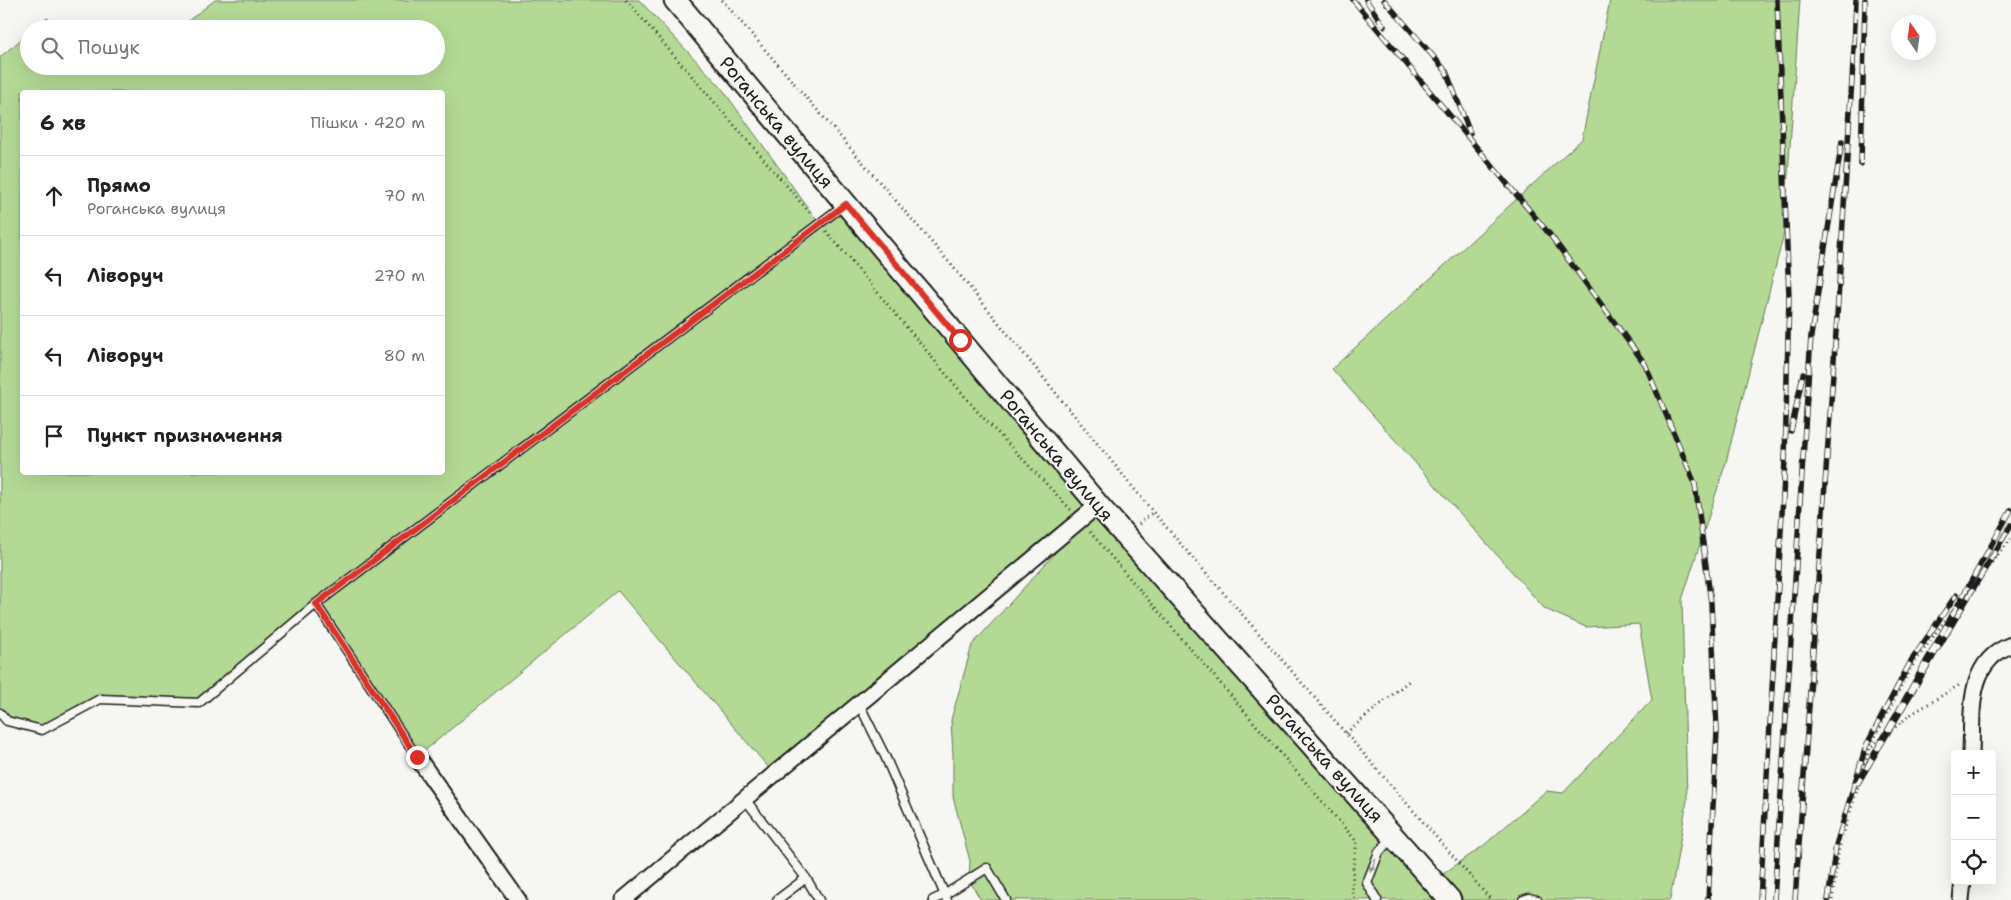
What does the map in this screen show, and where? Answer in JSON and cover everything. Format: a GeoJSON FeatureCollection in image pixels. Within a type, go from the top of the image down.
{"type":"FeatureCollection","features":[{"type":"Feature","properties":{"kind":"main road","name":"Роганська вулиця"},"geometry":{"type":"LineString","coordinates":[[675,0],[1098,505],[1450,900]]}},
{"type":"Feature","properties":{"kind":"street"},"geometry":{"type":"LineString","coordinates":[[623,900],[1098,505]]}},
{"type":"Feature","properties":{"kind":"street"},"geometry":{"type":"LineString","coordinates":[[1971,750],[1974,692],[1982,669],[1999,650],[2011,645]]}},
{"type":"Feature","properties":{"kind":"street"},"geometry":{"type":"LineString","coordinates":[[417,757],[518,900]]}},
{"type":"Feature","properties":{"kind":"street"},"geometry":{"type":"LineString","coordinates":[[1961,900],[1963,885]]}},
{"type":"Feature","properties":{"kind":"lane"},"geometry":{"type":"LineString","coordinates":[[0,713],[7,721],[42,730],[100,699],[199,703],[316,604],[846,204]]}},
{"type":"Feature","properties":{"kind":"lane"},"geometry":{"type":"LineString","coordinates":[[316,604],[417,757]]}},
{"type":"Feature","properties":{"kind":"lane"},"geometry":{"type":"LineString","coordinates":[[859,704],[885,756],[946,898]]}},
{"type":"Feature","properties":{"kind":"lane"},"geometry":{"type":"LineString","coordinates":[[745,798],[806,878],[819,900]]}},
{"type":"Feature","properties":{"kind":"lane"},"geometry":{"type":"LineString","coordinates":[[1377,900],[1367,883],[1379,852],[1394,836]]}},
{"type":"Feature","properties":{"kind":"lane"},"geometry":{"type":"LineString","coordinates":[[933,900],[946,898],[987,868],[1006,900]]}},
{"type":"Feature","properties":{"kind":"lane"},"geometry":{"type":"LineString","coordinates":[[777,900],[806,878]]}},
{"type":"Feature","properties":{"kind":"lane"},"geometry":{"type":"LineString","coordinates":[[1523,900],[1529,898],[1537,900]]}},
{"type":"Feature","properties":{"kind":"path"},"geometry":{"type":"LineString","coordinates":[[626,0],[820,224],[977,411],[1080,520],[1357,842],[1353,867],[1352,894],[1357,900]]}},
{"type":"Feature","properties":{"kind":"path"},"geometry":{"type":"LineString","coordinates":[[722,0],[954,268],[1153,512],[1491,900]]}},
{"type":"Feature","properties":{"kind":"path"},"geometry":{"type":"LineString","coordinates":[[1832,900],[1839,848],[1870,747],[1910,669],[1937,631],[2011,539]]}},
{"type":"Feature","properties":{"kind":"path"},"geometry":{"type":"LineString","coordinates":[[1870,747],[1910,715],[1982,669]]}},
{"type":"Feature","properties":{"kind":"path"},"geometry":{"type":"LineString","coordinates":[[1346,733],[1410,680]]}},
{"type":"Feature","properties":{"kind":"green space"},"geometry":{"type":"Polygon","coordinates":[[[215,0],[639,0],[720,86],[819,223],[846,204],[1433,881],[1483,846],[1546,791],[1563,793],[1652,700],[1639,624],[1586,627],[1545,609],[1332,369],[1582,139],[1610,0],[1800,0],[1784,233],[1726,462],[1682,600],[1687,800],[1670,900],[981,900],[969,880],[970,861],[953,797],[951,720],[972,645],[1095,509],[774,774],[618,591],[417,757],[316,604],[199,703],[100,699],[42,730],[7,721],[0,713],[0,57],[20,40],[20,75],[445,75],[445,20],[189,20],[215,0]]]}},
{"type":"Feature","properties":{"kind":"railway"},"geometry":{"type":"LineString","coordinates":[[1353,0],[1551,236],[1645,364],[1695,484],[1711,603],[1717,731],[1708,900]]}},
{"type":"Feature","properties":{"kind":"railway"},"geometry":{"type":"LineString","coordinates":[[1366,0],[1384,26]]}},
{"type":"Feature","properties":{"kind":"railway"},"geometry":{"type":"LineString","coordinates":[[1384,0],[1446,71],[1470,133]]}},
{"type":"Feature","properties":{"kind":"railway"},"geometry":{"type":"LineString","coordinates":[[1760,900],[1785,460],[1789,296],[1777,0]]}},
{"type":"Feature","properties":{"kind":"railway"},"geometry":{"type":"LineString","coordinates":[[1795,900],[1836,332],[1856,0]]}},
{"type":"Feature","properties":{"kind":"railway"},"geometry":{"type":"LineString","coordinates":[[1861,164],[1865,0]]}},
{"type":"Feature","properties":{"kind":"railway"},"geometry":{"type":"LineString","coordinates":[[1774,900],[1811,336],[1842,141]]}},
{"type":"Feature","properties":{"kind":"railway"},"geometry":{"type":"LineString","coordinates":[[1791,431],[1803,374]]}},
{"type":"Feature","properties":{"kind":"railway"},"geometry":{"type":"LineString","coordinates":[[2011,510],[1858,783],[2011,525]]}},
{"type":"Feature","properties":{"kind":"railway"},"geometry":{"type":"LineString","coordinates":[[1828,900],[1836,845],[1866,746],[1911,661],[1956,595]]}},
{"type":"Feature","properties":{"kind":"route"},"geometry":{"type":"LineString","coordinates":[[417,757],[316,604],[846,204],[960,340]]}}]}
